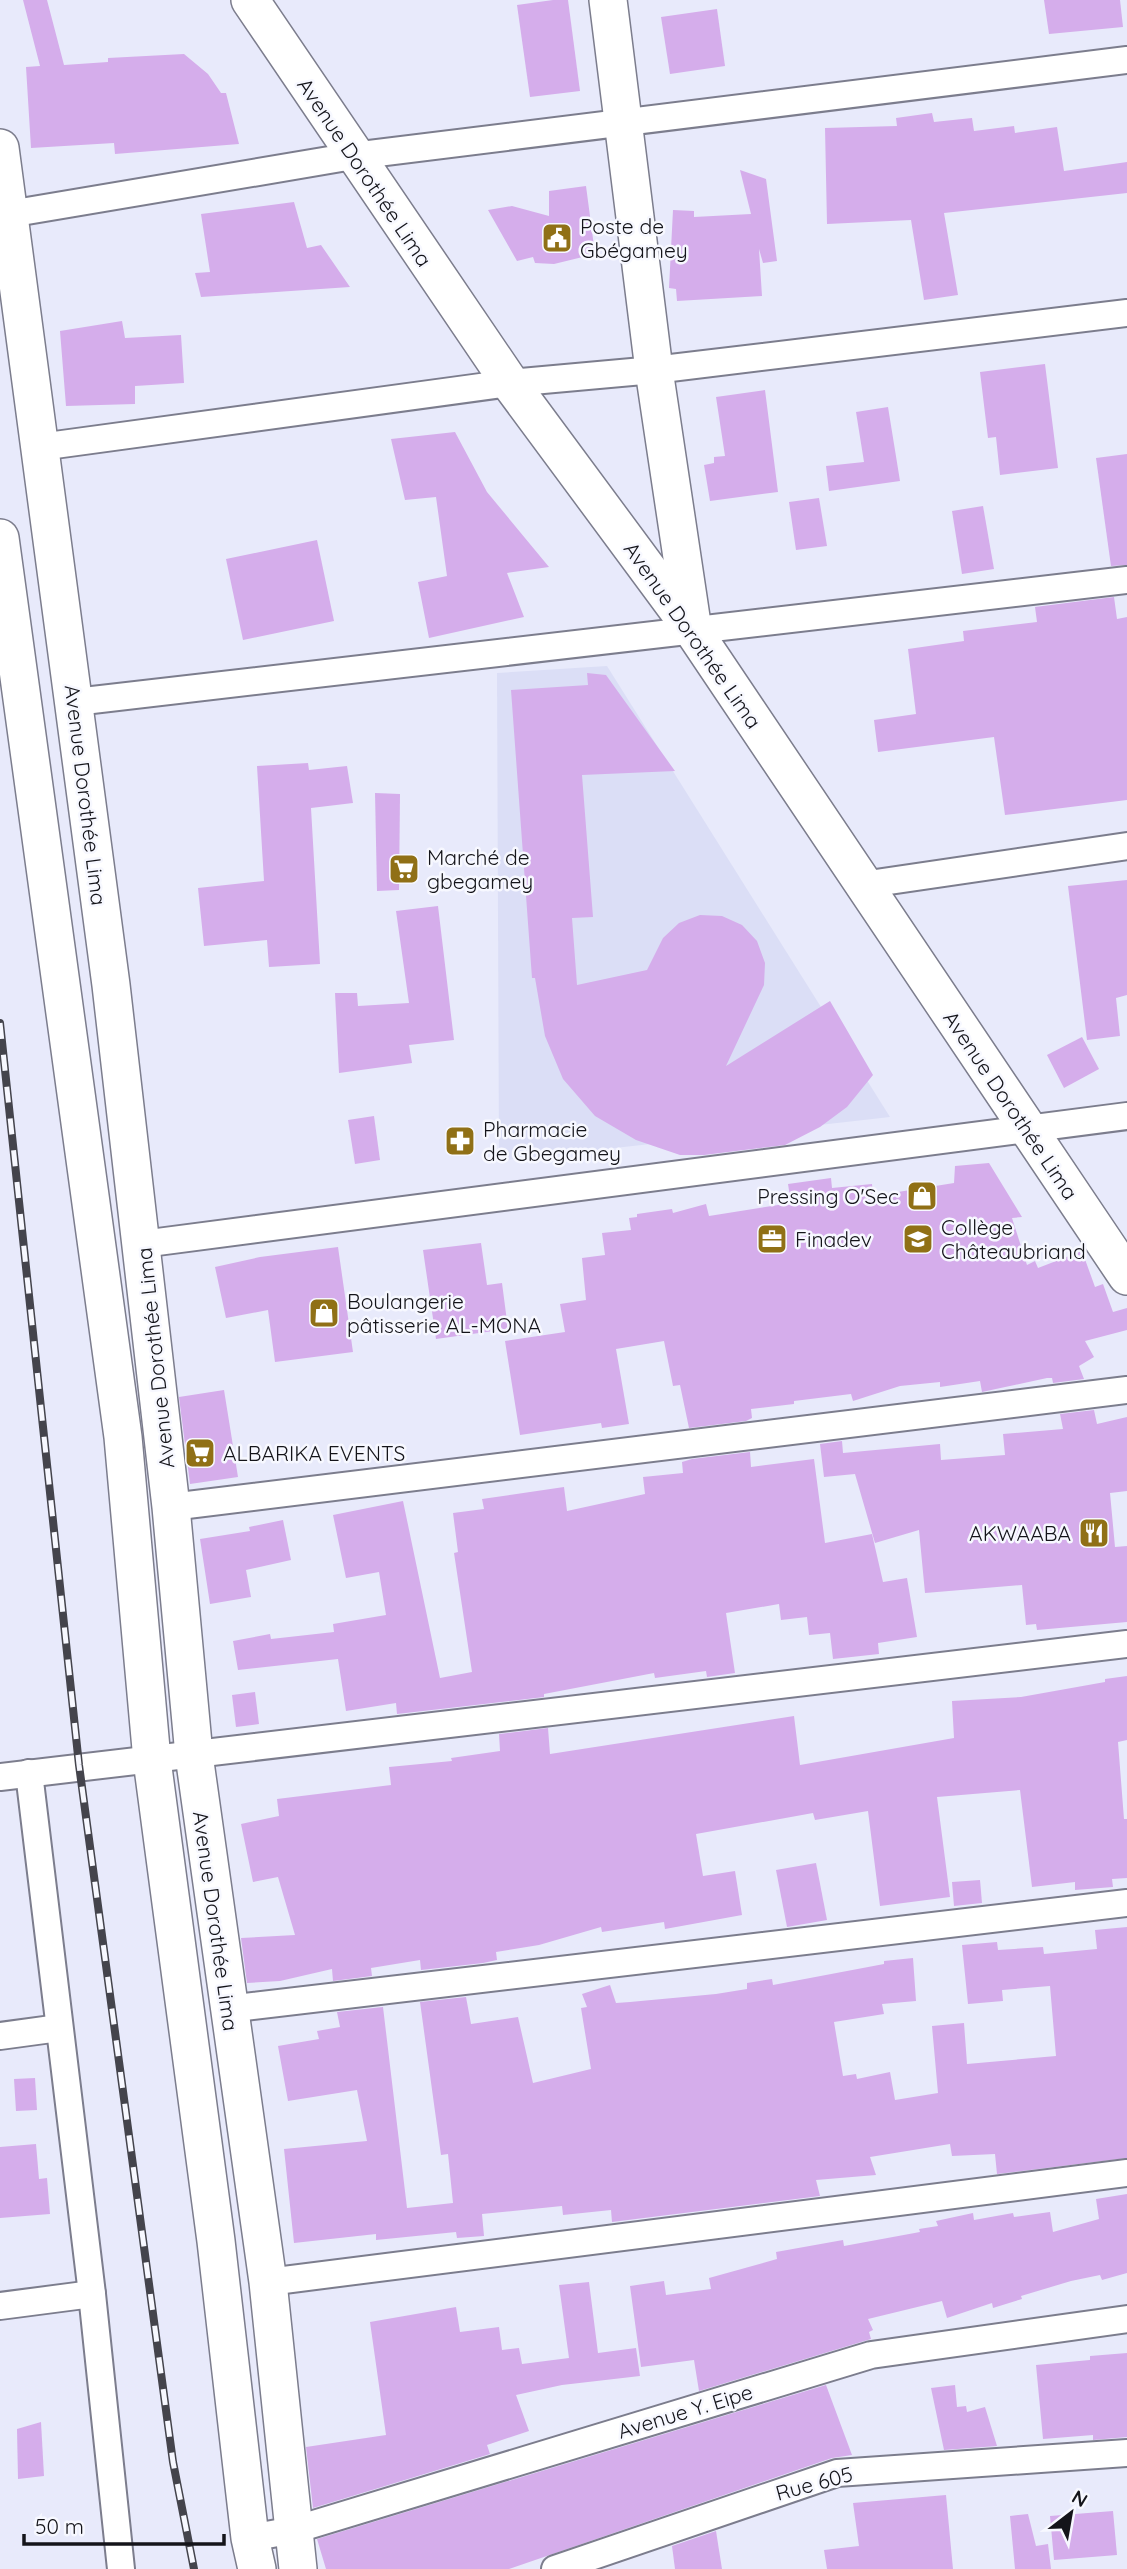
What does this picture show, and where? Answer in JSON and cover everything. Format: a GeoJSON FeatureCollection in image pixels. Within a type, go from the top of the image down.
{"type":"FeatureCollection","features":[{"type":"Feature","properties":{"kind":"main road","name":"Avenue Dorothée Lima"},"geometry":{"type":"LineString","coordinates":[[250,0],[509,383],[692,629],[1127,1276]]}},
{"type":"Feature","properties":{"kind":"main road"},"geometry":{"type":"LineString","coordinates":[[608,0],[654,370],[692,629]]}},
{"type":"Feature","properties":{"kind":"main road","name":"Avenue Dorothée Lima"},"geometry":{"type":"LineString","coordinates":[[0,148],[75,702],[142,1244],[171,1507],[194,1755],[268,2282],[298,2569]]}},
{"type":"Feature","properties":{"kind":"main road","name":"Avenue Dorothée Lima"},"geometry":{"type":"LineString","coordinates":[[0,538],[123,1437],[152,1760],[216,2241],[254,2554]]}},
{"type":"Feature","properties":{"kind":"street"},"geometry":{"type":"LineString","coordinates":[[9,214],[353,156],[1127,60]]}},
{"type":"Feature","properties":{"kind":"street"},"geometry":{"type":"LineString","coordinates":[[40,447],[509,383],[654,370],[1127,313]]}},
{"type":"Feature","properties":{"kind":"street"},"geometry":{"type":"LineString","coordinates":[[75,702],[1127,580]]}},
{"type":"Feature","properties":{"kind":"street"},"geometry":{"type":"LineString","coordinates":[[862,885],[1127,846]]}},
{"type":"Feature","properties":{"kind":"street"},"geometry":{"type":"LineString","coordinates":[[142,1244],[1127,1115]]}},
{"type":"Feature","properties":{"kind":"street"},"geometry":{"type":"LineString","coordinates":[[171,1507],[1127,1390]]}},
{"type":"Feature","properties":{"kind":"street"},"geometry":{"type":"LineString","coordinates":[[0,1777],[79,1765],[152,1760],[1127,1644]]}},
{"type":"Feature","properties":{"kind":"street"},"geometry":{"type":"LineString","coordinates":[[29,1773],[92,2294],[121,2569]]}},
{"type":"Feature","properties":{"kind":"street"},"geometry":{"type":"LineString","coordinates":[[228,2009],[1127,1903]]}},
{"type":"Feature","properties":{"kind":"street"},"geometry":{"type":"LineString","coordinates":[[0,2036],[59,2028]]}},
{"type":"Feature","properties":{"kind":"street"},"geometry":{"type":"LineString","coordinates":[[268,2282],[1127,2174]]}},
{"type":"Feature","properties":{"kind":"street"},"geometry":{"type":"LineString","coordinates":[[0,2306],[92,2294]]}},
{"type":"Feature","properties":{"kind":"street","name":"Avenue Y. Eipe"},"geometry":{"type":"LineString","coordinates":[[254,2554],[294,2530],[871,2355],[1127,2319]]}},
{"type":"Feature","properties":{"kind":"street","name":"Rue 605"},"geometry":{"type":"LineString","coordinates":[[555,2569],[837,2473],[1127,2453]]}},
{"type":"Feature","properties":{"kind":"shaded area"},"geometry":{"type":"Polygon","coordinates":[[[607,666],[890,1117],[499,1161],[497,673],[607,666]]]}},
{"type":"Feature","properties":{"kind":"building"},"geometry":{"type":"Polygon","coordinates":[[[23,0],[47,0],[64,65],[108,62],[108,58],[184,54],[208,74],[221,93],[226,93],[239,144],[115,154],[114,143],[31,148],[26,67],[40,66],[23,0]]]}},
{"type":"Feature","properties":{"kind":"building"},"geometry":{"type":"Polygon","coordinates":[[[568,0],[580,91],[530,97],[517,5],[568,0]]]}},
{"type":"Feature","properties":{"kind":"building"},"geometry":{"type":"Polygon","coordinates":[[[1044,0],[1120,0],[1123,27],[1049,34],[1044,0]]]}},
{"type":"Feature","properties":{"kind":"building"},"geometry":{"type":"Polygon","coordinates":[[[717,9],[725,66],[670,74],[661,17],[717,9]]]}},
{"type":"Feature","properties":{"kind":"building"},"geometry":{"type":"Polygon","coordinates":[[[932,113],[934,122],[972,118],[974,131],[1014,126],[1015,133],[1057,127],[1064,171],[1127,162],[1127,193],[944,213],[958,295],[924,300],[911,220],[827,224],[825,128],[897,126],[896,118],[932,113]]]}},
{"type":"Feature","properties":{"kind":"building"},"geometry":{"type":"Polygon","coordinates":[[[740,170],[766,179],[777,261],[763,263],[759,249],[762,296],[677,301],[676,289],[669,288],[673,210],[694,211],[694,217],[751,214],[740,170]]]}},
{"type":"Feature","properties":{"kind":"building"},"geometry":{"type":"Polygon","coordinates":[[[586,186],[595,254],[554,264],[535,263],[533,257],[517,261],[488,210],[512,206],[549,216],[549,191],[586,186]]]}},
{"type":"Feature","properties":{"kind":"building"},"geometry":{"type":"Polygon","coordinates":[[[294,202],[307,248],[321,245],[350,287],[201,297],[195,273],[210,272],[201,214],[294,202]]]}},
{"type":"Feature","properties":{"kind":"building"},"geometry":{"type":"Polygon","coordinates":[[[122,321],[125,338],[181,335],[184,383],[135,386],[135,404],[66,406],[60,331],[122,321]]]}},
{"type":"Feature","properties":{"kind":"building"},"geometry":{"type":"Polygon","coordinates":[[[1045,364],[1058,468],[1000,475],[996,437],[988,438],[980,372],[1045,364]]]}},
{"type":"Feature","properties":{"kind":"building"},"geometry":{"type":"Polygon","coordinates":[[[765,390],[778,492],[710,501],[704,465],[714,463],[714,457],[725,456],[716,397],[765,390]]]}},
{"type":"Feature","properties":{"kind":"building"},"geometry":{"type":"Polygon","coordinates":[[[888,407],[900,481],[829,491],[826,466],[864,462],[856,412],[888,407]]]}},
{"type":"Feature","properties":{"kind":"building"},"geometry":{"type":"Polygon","coordinates":[[[455,432],[487,492],[549,567],[507,573],[524,617],[429,638],[418,582],[447,576],[436,497],[405,500],[391,439],[455,432]]]}},
{"type":"Feature","properties":{"kind":"building"},"geometry":{"type":"Polygon","coordinates":[[[1127,454],[1127,565],[1111,566],[1096,458],[1127,454]]]}},
{"type":"Feature","properties":{"kind":"building"},"geometry":{"type":"Polygon","coordinates":[[[819,498],[827,546],[796,550],[789,502],[819,498]]]}},
{"type":"Feature","properties":{"kind":"building"},"geometry":{"type":"Polygon","coordinates":[[[983,506],[994,569],[962,574],[952,511],[983,506]]]}},
{"type":"Feature","properties":{"kind":"building"},"geometry":{"type":"Polygon","coordinates":[[[317,540],[334,621],[243,640],[226,559],[317,540]]]}},
{"type":"Feature","properties":{"kind":"building"},"geometry":{"type":"Polygon","coordinates":[[[1114,597],[1117,619],[1127,617],[1127,800],[1005,815],[994,737],[878,752],[874,720],[916,714],[908,649],[964,641],[963,631],[1037,622],[1035,607],[1114,597]]]}},
{"type":"Feature","properties":{"kind":"building"},"geometry":{"type":"Polygon","coordinates":[[[587,673],[606,675],[675,771],[582,775],[593,917],[572,918],[577,985],[647,970],[663,938],[679,923],[700,915],[722,916],[742,925],[757,941],[765,963],[764,985],[726,1066],[830,1001],[873,1075],[847,1107],[820,1127],[785,1145],[704,1155],[680,1155],[636,1140],[595,1116],[563,1079],[545,1036],[535,978],[532,978],[511,690],[588,685],[587,673]]]}},
{"type":"Feature","properties":{"kind":"building"},"geometry":{"type":"Polygon","coordinates":[[[308,763],[309,770],[347,766],[353,803],[311,808],[320,964],[269,967],[267,940],[204,946],[198,888],[264,881],[257,766],[308,763]]]}},
{"type":"Feature","properties":{"kind":"building"},"geometry":{"type":"Polygon","coordinates":[[[375,793],[400,794],[399,890],[377,891],[375,793]]]}},
{"type":"Feature","properties":{"kind":"building"},"geometry":{"type":"Polygon","coordinates":[[[1127,880],[1127,995],[1116,998],[1120,1036],[1087,1040],[1068,886],[1127,880]]]}},
{"type":"Feature","properties":{"kind":"building"},"geometry":{"type":"Polygon","coordinates":[[[438,906],[454,1040],[409,1045],[412,1063],[339,1073],[335,993],[357,993],[358,1006],[409,1003],[396,911],[438,906]]]}},
{"type":"Feature","properties":{"kind":"building"},"geometry":{"type":"Polygon","coordinates":[[[1082,1037],[1099,1069],[1064,1088],[1047,1055],[1082,1037]]]}},
{"type":"Feature","properties":{"kind":"building"},"geometry":{"type":"Polygon","coordinates":[[[374,1116],[380,1160],[355,1164],[348,1120],[374,1116]]]}},
{"type":"Feature","properties":{"kind":"building"},"geometry":{"type":"Polygon","coordinates":[[[989,1163],[1022,1217],[1012,1218],[1027,1265],[1035,1261],[1038,1268],[1082,1251],[1095,1287],[1103,1284],[1113,1312],[1127,1308],[1127,1330],[1085,1341],[1094,1357],[1079,1366],[1084,1379],[1053,1383],[1052,1378],[1047,1378],[982,1392],[980,1381],[940,1387],[940,1382],[900,1386],[853,1401],[851,1394],[751,1409],[752,1418],[746,1421],[689,1428],[680,1385],[673,1386],[664,1341],[616,1349],[629,1424],[602,1428],[601,1423],[520,1435],[505,1341],[565,1332],[560,1304],[586,1300],[582,1258],[605,1255],[602,1233],[631,1230],[629,1218],[637,1217],[637,1214],[672,1209],[673,1213],[706,1204],[709,1216],[791,1203],[788,1184],[831,1178],[832,1188],[872,1184],[873,1196],[954,1183],[955,1166],[989,1163]]]}},
{"type":"Feature","properties":{"kind":"building"},"geometry":{"type":"Polygon","coordinates":[[[481,1243],[487,1285],[502,1283],[508,1329],[436,1339],[423,1250],[481,1243]]]}},
{"type":"Feature","properties":{"kind":"building"},"geometry":{"type":"Polygon","coordinates":[[[338,1247],[353,1352],[275,1362],[268,1310],[226,1318],[215,1267],[260,1257],[338,1247]]]}},
{"type":"Feature","properties":{"kind":"building"},"geometry":{"type":"Polygon","coordinates":[[[224,1390],[238,1477],[190,1484],[179,1397],[224,1390]]]}},
{"type":"Feature","properties":{"kind":"building"},"geometry":{"type":"Polygon","coordinates":[[[1094,1410],[1097,1424],[1127,1417],[1127,1491],[1110,1493],[1115,1547],[1127,1546],[1127,1622],[1037,1630],[1036,1624],[1026,1625],[1022,1585],[925,1593],[919,1530],[875,1543],[855,1474],[824,1477],[820,1444],[842,1441],[843,1453],[940,1444],[941,1460],[1005,1455],[1003,1434],[1063,1429],[1060,1414],[1094,1410]]]}},
{"type":"Feature","properties":{"kind":"building"},"geometry":{"type":"Polygon","coordinates":[[[750,1452],[751,1467],[814,1459],[825,1543],[872,1534],[883,1582],[907,1578],[917,1637],[878,1643],[879,1654],[833,1659],[830,1633],[809,1635],[807,1617],[781,1620],[779,1604],[726,1613],[735,1673],[707,1677],[706,1671],[655,1678],[654,1673],[544,1694],[544,1697],[397,1714],[396,1703],[346,1711],[338,1659],[238,1670],[233,1641],[270,1634],[271,1639],[334,1632],[333,1624],[386,1615],[379,1572],[346,1578],[333,1515],[403,1501],[440,1678],[472,1672],[454,1553],[458,1552],[453,1513],[484,1509],[482,1499],[564,1487],[567,1511],[645,1494],[643,1477],[683,1473],[682,1462],[750,1452]]]}},
{"type":"Feature","properties":{"kind":"building"},"geometry":{"type":"Polygon","coordinates":[[[283,1520],[291,1560],[246,1570],[251,1597],[210,1604],[200,1539],[250,1531],[249,1527],[283,1520]]]}},
{"type":"Feature","properties":{"kind":"building"},"geometry":{"type":"Polygon","coordinates":[[[1127,1676],[1127,1740],[1118,1742],[1124,1819],[1127,1819],[1127,1878],[1112,1879],[1113,1887],[1075,1890],[1075,1882],[1032,1887],[1020,1790],[937,1797],[950,1897],[880,1906],[868,1811],[815,1820],[813,1813],[696,1834],[703,1876],[735,1871],[742,1915],[665,1929],[664,1922],[602,1932],[601,1927],[539,1945],[496,1952],[497,1960],[483,1963],[421,1970],[420,1960],[371,1968],[372,1976],[333,1981],[332,1969],[280,1981],[247,1983],[241,1938],[295,1935],[278,1877],[253,1882],[241,1824],[279,1816],[277,1799],[391,1785],[389,1767],[452,1761],[451,1758],[500,1751],[499,1734],[548,1728],[550,1754],[794,1716],[800,1765],[954,1738],[952,1701],[1021,1697],[1127,1676]]]}},
{"type":"Feature","properties":{"kind":"building"},"geometry":{"type":"Polygon","coordinates":[[[255,1692],[259,1724],[236,1727],[232,1695],[255,1692]]]}},
{"type":"Feature","properties":{"kind":"building"},"geometry":{"type":"Polygon","coordinates":[[[816,1863],[827,1920],[787,1927],[776,1870],[816,1863]]]}},
{"type":"Feature","properties":{"kind":"building"},"geometry":{"type":"Polygon","coordinates":[[[980,1880],[982,1903],[954,1906],[952,1882],[980,1880]]]}},
{"type":"Feature","properties":{"kind":"building"},"geometry":{"type":"Polygon","coordinates":[[[1127,1927],[1127,2158],[997,2174],[995,2154],[952,2156],[950,2144],[870,2157],[876,2175],[816,2180],[820,2196],[612,2222],[611,2210],[563,2215],[562,2206],[482,2214],[484,2236],[457,2238],[456,2232],[376,2240],[376,2234],[294,2243],[284,2149],[367,2141],[357,2090],[288,2101],[278,2046],[319,2039],[317,2031],[340,2027],[337,2012],[383,2007],[407,2208],[453,2203],[448,2154],[441,2155],[420,2002],[466,1997],[471,2024],[518,2017],[533,2083],[591,2069],[581,2008],[587,2007],[582,1994],[610,1985],[616,2003],[716,1994],[747,1989],[747,1983],[772,1979],[773,1985],[884,1964],[884,1961],[913,1958],[916,2001],[882,2004],[884,2014],[834,2022],[843,2076],[856,2074],[857,2079],[890,2072],[895,2100],[938,2093],[932,2026],[964,2023],[967,2064],[1056,2056],[1050,1986],[1002,1990],[1003,2001],[968,2004],[962,1945],[997,1942],[998,1950],[1043,1947],[1044,1954],[1097,1949],[1095,1930],[1127,1927]]]}},
{"type":"Feature","properties":{"kind":"building"},"geometry":{"type":"Polygon","coordinates":[[[35,2078],[37,2110],[16,2111],[14,2079],[35,2078]]]}},
{"type":"Feature","properties":{"kind":"building"},"geometry":{"type":"Polygon","coordinates":[[[36,2144],[39,2179],[47,2178],[50,2214],[0,2218],[0,2147],[36,2144]]]}},
{"type":"Feature","properties":{"kind":"building"},"geometry":{"type":"Polygon","coordinates":[[[1127,2194],[1127,2273],[1102,2280],[1100,2275],[1071,2281],[1021,2296],[1022,2299],[993,2308],[992,2303],[947,2318],[942,2301],[868,2319],[873,2330],[869,2332],[871,2339],[699,2391],[694,2360],[641,2367],[630,2286],[664,2281],[666,2295],[711,2289],[709,2278],[777,2259],[776,2252],[843,2240],[844,2246],[920,2232],[919,2229],[938,2226],[936,2221],[973,2213],[974,2220],[1013,2213],[1014,2217],[1050,2212],[1053,2232],[1099,2219],[1096,2199],[1127,2194]]]}},
{"type":"Feature","properties":{"kind":"building"},"geometry":{"type":"Polygon","coordinates":[[[589,2282],[598,2353],[636,2348],[640,2376],[562,2385],[516,2395],[529,2431],[487,2445],[490,2454],[313,2508],[306,2447],[386,2435],[370,2322],[456,2307],[460,2332],[499,2327],[502,2350],[519,2348],[522,2364],[569,2358],[559,2285],[589,2282]]]}},
{"type":"Feature","properties":{"kind":"building"},"geometry":{"type":"Polygon","coordinates":[[[1127,2353],[1127,2437],[1093,2440],[1093,2435],[1043,2439],[1036,2365],[1090,2360],[1090,2356],[1127,2353]]]}},
{"type":"Feature","properties":{"kind":"building"},"geometry":{"type":"Polygon","coordinates":[[[826,2385],[852,2455],[832,2458],[509,2569],[326,2569],[317,2539],[826,2385]]]}},
{"type":"Feature","properties":{"kind":"building"},"geometry":{"type":"Polygon","coordinates":[[[955,2385],[957,2407],[966,2406],[967,2412],[985,2407],[997,2446],[944,2450],[931,2388],[955,2385]]]}},
{"type":"Feature","properties":{"kind":"building"},"geometry":{"type":"Polygon","coordinates":[[[41,2422],[44,2476],[18,2479],[17,2429],[41,2422]]]}},
{"type":"Feature","properties":{"kind":"building"},"geometry":{"type":"Polygon","coordinates":[[[946,2495],[953,2569],[827,2569],[824,2550],[859,2546],[853,2503],[946,2495]]]}},
{"type":"Feature","properties":{"kind":"building"},"geometry":{"type":"Polygon","coordinates":[[[1113,2511],[1117,2555],[1054,2560],[1050,2516],[1113,2511]]]}},
{"type":"Feature","properties":{"kind":"building"},"geometry":{"type":"Polygon","coordinates":[[[1028,2514],[1036,2546],[1048,2544],[1051,2569],[1015,2569],[1010,2516],[1028,2514]]]}},
{"type":"Feature","properties":{"kind":"building"},"geometry":{"type":"Polygon","coordinates":[[[716,2531],[722,2569],[675,2569],[672,2546],[716,2531]]]}},
{"type":"Feature","properties":{"kind":"railway"},"geometry":{"type":"LineString","coordinates":[[0,1023],[79,1765],[173,2462],[194,2569]]}},
{"type":"Feature","properties":{"kind":"place","name":"Poste de Gbégamey"},"geometry":{"type":"Point","coordinates":[557,238]}},
{"type":"Feature","properties":{"kind":"place","name":"Marché de gbegamey"},"geometry":{"type":"Point","coordinates":[404,869]}},
{"type":"Feature","properties":{"kind":"place","name":"Pharmacie de Gbegamey"},"geometry":{"type":"Point","coordinates":[460,1141]}},
{"type":"Feature","properties":{"kind":"place","name":"Pressing O'Sec"},"geometry":{"type":"Point","coordinates":[922,1196]}},
{"type":"Feature","properties":{"kind":"place","name":"Finadev"},"geometry":{"type":"Point","coordinates":[772,1239]}},
{"type":"Feature","properties":{"kind":"place","name":"Collège Châteaubriand"},"geometry":{"type":"Point","coordinates":[918,1239]}},
{"type":"Feature","properties":{"kind":"place","name":"Boulangerie pâtisserie AL-MONA"},"geometry":{"type":"Point","coordinates":[324,1313]}},
{"type":"Feature","properties":{"kind":"place","name":"ALBARIKA EVENTS"},"geometry":{"type":"Point","coordinates":[200,1453]}},
{"type":"Feature","properties":{"kind":"place","name":"AKWAABA"},"geometry":{"type":"Point","coordinates":[1094,1533]}}]}
